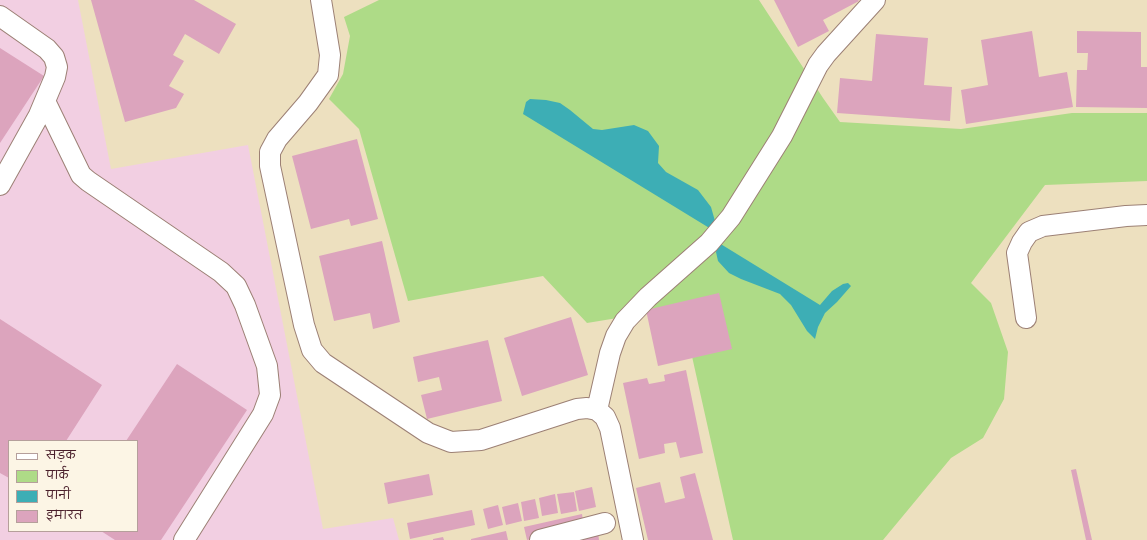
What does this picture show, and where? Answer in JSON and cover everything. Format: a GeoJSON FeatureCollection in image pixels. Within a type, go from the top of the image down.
{"type":"FeatureCollection","features":[{"type":"Feature","properties":{"kind":"street"},"geometry":{"type":"LineString","coordinates":[[321,0],[330,55],[328,74],[308,102],[277,139],[270,152],[270,166],[304,325],[312,350],[323,363],[428,433],[451,442],[481,440],[577,409],[587,408],[597,410],[605,417],[610,428],[634,540]]}},
{"type":"Feature","properties":{"kind":"street"},"geometry":{"type":"LineString","coordinates":[[597,410],[610,353],[616,336],[625,321],[648,297],[709,243],[731,217],[782,136],[818,65],[826,54],[875,0]]}},
{"type":"Feature","properties":{"kind":"street"},"geometry":{"type":"LineString","coordinates":[[0,16],[47,49],[54,57],[57,67],[55,77],[39,115],[0,185]]}},
{"type":"Feature","properties":{"kind":"street"},"geometry":{"type":"LineString","coordinates":[[45,101],[81,175],[88,182],[221,272],[236,286],[245,305],[267,366],[270,395],[263,414],[184,540]]}},
{"type":"Feature","properties":{"kind":"street"},"geometry":{"type":"LineString","coordinates":[[1026,318],[1017,254],[1022,242],[1029,232],[1043,226],[1126,216],[1147,215]]}},
{"type":"Feature","properties":{"kind":"street"},"geometry":{"type":"LineString","coordinates":[[540,540],[606,523]]}},
{"type":"Feature","properties":{"kind":"shaded area"},"geometry":{"type":"Polygon","coordinates":[[[0,0],[78,0],[111,169],[248,145],[323,529],[393,518],[399,540],[0,540],[0,0]]]}},
{"type":"Feature","properties":{"kind":"green space"},"geometry":{"type":"Polygon","coordinates":[[[379,0],[759,0],[840,122],[961,129],[1072,113],[1147,113],[1147,181],[1045,185],[971,283],[991,303],[1008,352],[1004,399],[983,438],[951,458],[883,540],[733,540],[687,334],[660,311],[587,323],[543,276],[408,301],[359,129],[329,99],[343,74],[350,36],[344,17],[379,0]]]}},
{"type":"Feature","properties":{"kind":"water"},"geometry":{"type":"Polygon","coordinates":[[[530,99],[560,103],[593,129],[602,130],[634,125],[648,131],[659,146],[658,163],[666,172],[698,190],[711,207],[715,221],[711,229],[523,114],[526,102],[530,99]]]}},
{"type":"Feature","properties":{"kind":"water"},"geometry":{"type":"Polygon","coordinates":[[[719,243],[820,305],[832,291],[843,284],[848,283],[851,286],[825,313],[818,327],[815,339],[807,331],[791,305],[780,294],[729,273],[718,261],[716,252],[719,243]]]}},
{"type":"Feature","properties":{"kind":"building"},"geometry":{"type":"Polygon","coordinates":[[[91,0],[194,0],[236,24],[219,54],[185,34],[173,55],[184,61],[169,86],[184,94],[176,108],[125,122],[91,0]]]}},
{"type":"Feature","properties":{"kind":"building"},"geometry":{"type":"Polygon","coordinates":[[[774,0],[859,1],[823,20],[829,31],[798,47],[774,0]]]}},
{"type":"Feature","properties":{"kind":"building"},"geometry":{"type":"Polygon","coordinates":[[[1032,31],[1039,77],[1067,72],[1073,107],[966,124],[961,90],[988,85],[981,40],[1032,31]]]}},
{"type":"Feature","properties":{"kind":"building"},"geometry":{"type":"Polygon","coordinates":[[[1077,31],[1141,32],[1141,67],[1147,67],[1147,108],[1076,107],[1077,70],[1087,70],[1088,53],[1077,53],[1077,31]]]}},
{"type":"Feature","properties":{"kind":"building"},"geometry":{"type":"Polygon","coordinates":[[[876,34],[928,38],[924,85],[952,87],[950,121],[837,113],[840,78],[872,81],[876,34]]]}},
{"type":"Feature","properties":{"kind":"building"},"geometry":{"type":"Polygon","coordinates":[[[0,48],[44,76],[0,143],[0,48]]]}},
{"type":"Feature","properties":{"kind":"building"},"geometry":{"type":"Polygon","coordinates":[[[357,139],[378,219],[351,226],[349,219],[311,229],[292,156],[357,139]]]}},
{"type":"Feature","properties":{"kind":"building"},"geometry":{"type":"Polygon","coordinates":[[[382,241],[400,322],[373,329],[370,313],[334,321],[319,256],[382,241]]]}},
{"type":"Feature","properties":{"kind":"building"},"geometry":{"type":"Polygon","coordinates":[[[719,293],[732,349],[658,366],[646,310],[719,293]]]}},
{"type":"Feature","properties":{"kind":"building"},"geometry":{"type":"Polygon","coordinates":[[[571,317],[588,375],[522,396],[504,338],[571,317]]]}},
{"type":"Feature","properties":{"kind":"building"},"geometry":{"type":"Polygon","coordinates":[[[0,319],[102,385],[67,440],[8,440],[8,477],[0,473],[0,319]]]}},
{"type":"Feature","properties":{"kind":"building"},"geometry":{"type":"Polygon","coordinates":[[[488,340],[502,401],[427,419],[421,395],[442,390],[439,377],[418,382],[413,357],[488,340]]]}},
{"type":"Feature","properties":{"kind":"building"},"geometry":{"type":"Polygon","coordinates":[[[177,364],[247,410],[161,540],[115,540],[103,532],[138,532],[138,440],[127,440],[177,364]]]}},
{"type":"Feature","properties":{"kind":"building"},"geometry":{"type":"Polygon","coordinates":[[[686,370],[703,453],[680,458],[676,442],[664,444],[665,453],[639,459],[623,383],[647,378],[649,384],[665,381],[664,375],[686,370]]]}},
{"type":"Feature","properties":{"kind":"building"},"geometry":{"type":"Polygon","coordinates":[[[1076,469],[1092,540],[1086,540],[1071,470],[1076,469]]]}},
{"type":"Feature","properties":{"kind":"building"},"geometry":{"type":"Polygon","coordinates":[[[695,473],[713,540],[648,540],[636,488],[660,482],[665,503],[685,498],[680,477],[695,473]]]}},
{"type":"Feature","properties":{"kind":"building"},"geometry":{"type":"Polygon","coordinates":[[[429,474],[433,495],[388,504],[384,483],[429,474]]]}},
{"type":"Feature","properties":{"kind":"building"},"geometry":{"type":"Polygon","coordinates":[[[592,487],[596,507],[579,511],[575,491],[592,487]]]}},
{"type":"Feature","properties":{"kind":"building"},"geometry":{"type":"Polygon","coordinates":[[[574,492],[577,511],[561,514],[557,494],[574,492]]]}},
{"type":"Feature","properties":{"kind":"building"},"geometry":{"type":"Polygon","coordinates":[[[555,494],[558,513],[542,516],[539,498],[555,494]]]}},
{"type":"Feature","properties":{"kind":"building"},"geometry":{"type":"Polygon","coordinates":[[[535,499],[539,518],[524,521],[521,502],[535,499]]]}},
{"type":"Feature","properties":{"kind":"building"},"geometry":{"type":"Polygon","coordinates":[[[518,503],[522,521],[506,525],[502,507],[518,503]]]}},
{"type":"Feature","properties":{"kind":"building"},"geometry":{"type":"Polygon","coordinates":[[[498,505],[503,525],[488,529],[483,509],[498,505]]]}},
{"type":"Feature","properties":{"kind":"building"},"geometry":{"type":"Polygon","coordinates":[[[472,510],[475,525],[410,539],[407,523],[472,510]]]}},
{"type":"Feature","properties":{"kind":"building"},"geometry":{"type":"Polygon","coordinates":[[[582,514],[584,527],[527,540],[524,527],[582,514]]]}},
{"type":"Feature","properties":{"kind":"building"},"geometry":{"type":"Polygon","coordinates":[[[506,531],[508,540],[471,540],[471,539],[506,531]]]}},
{"type":"Feature","properties":{"kind":"building"},"geometry":{"type":"Polygon","coordinates":[[[598,532],[599,540],[568,540],[598,532]]]}},
{"type":"Feature","properties":{"kind":"building"},"geometry":{"type":"Polygon","coordinates":[[[443,537],[444,540],[433,540],[433,539],[443,537]]]}}]}
